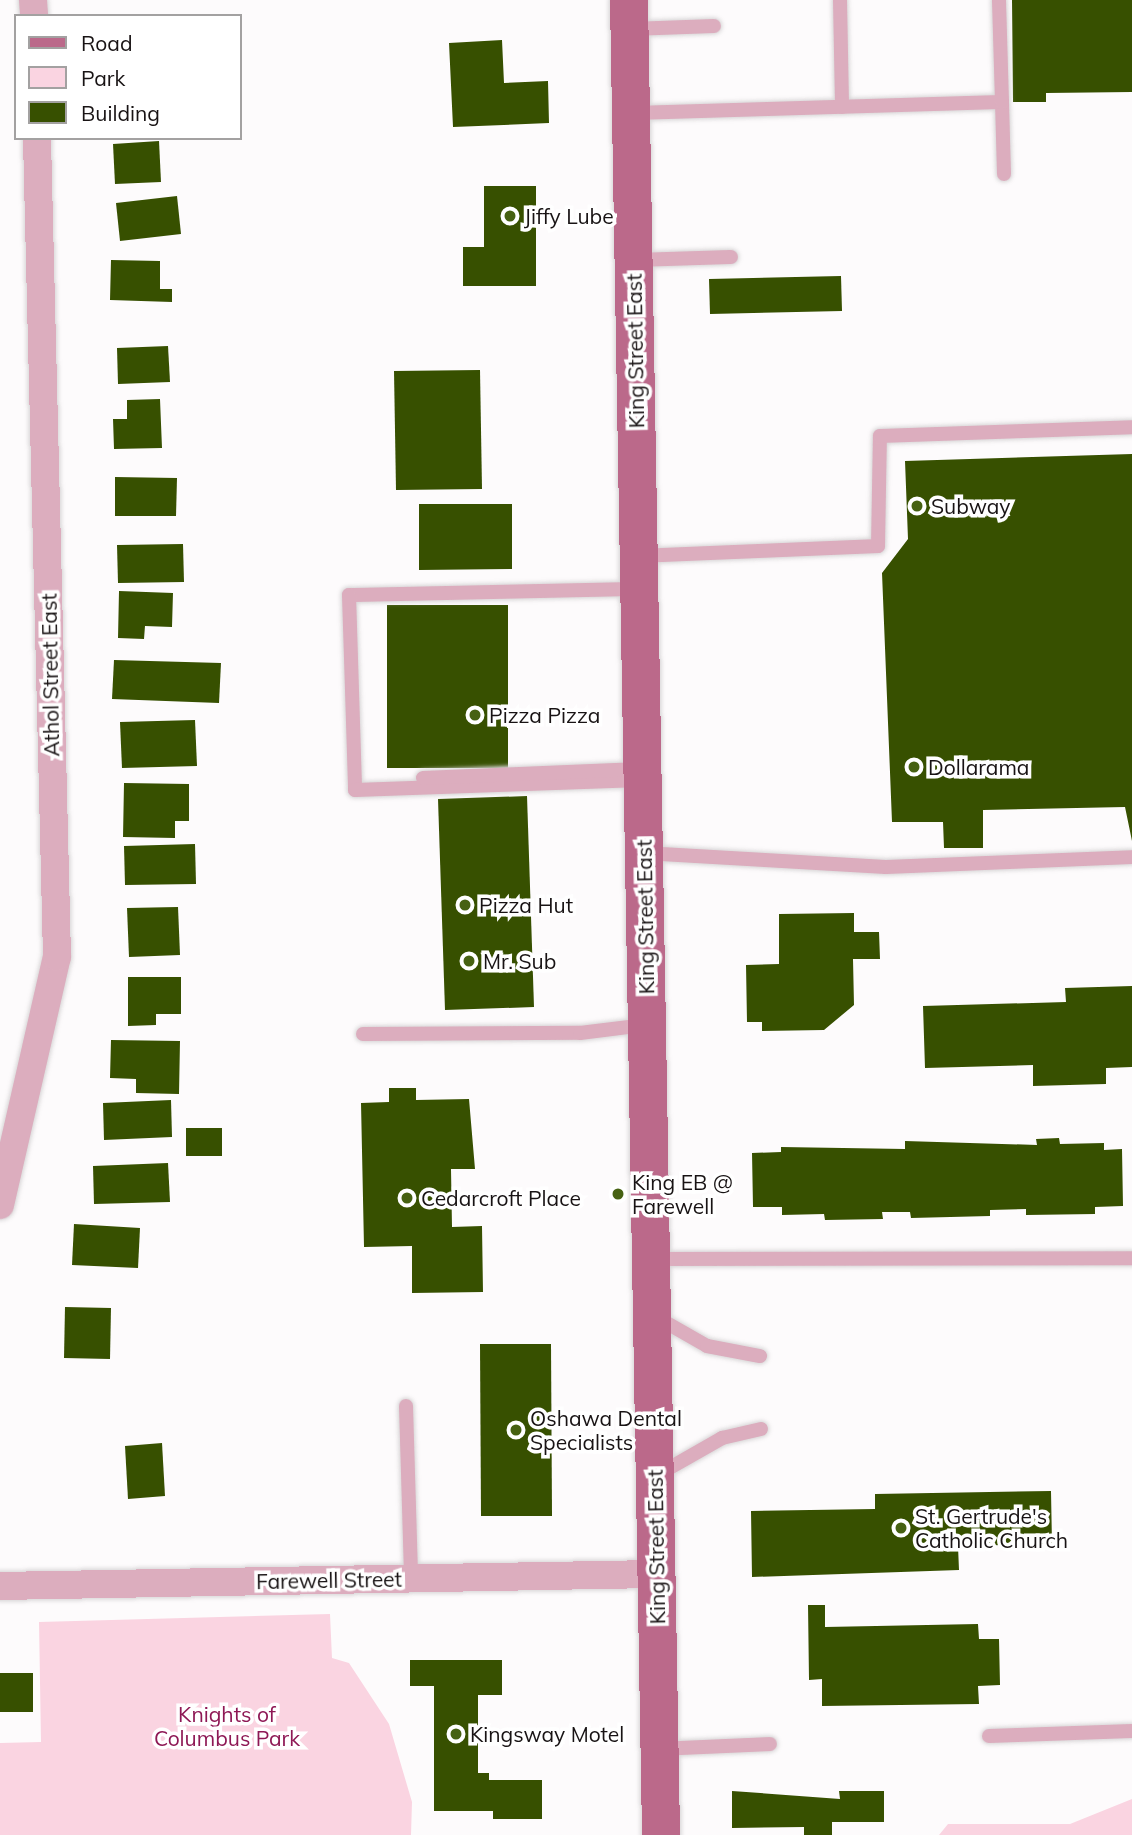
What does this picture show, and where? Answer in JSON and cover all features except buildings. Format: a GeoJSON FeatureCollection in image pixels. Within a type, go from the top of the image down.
{"type":"FeatureCollection","features":[{"type":"Feature","properties":{"kind":"main road","name":"King Street East"},"geometry":{"type":"LineString","coordinates":[[629,15],[661,1835]]}},
{"type":"Feature","properties":{"kind":"street","name":"Athol Street East"},"geometry":{"type":"LineString","coordinates":[[0,1205],[57,957],[37,140]]}},
{"type":"Feature","properties":{"kind":"street","name":"Farewell Street"},"geometry":{"type":"LineString","coordinates":[[0,1586],[657,1574]]}},
{"type":"Feature","properties":{"kind":"lane"},"geometry":{"type":"LineString","coordinates":[[839,0],[842,107]]}},
{"type":"Feature","properties":{"kind":"lane"},"geometry":{"type":"LineString","coordinates":[[999,0],[1003,174]]}},
{"type":"Feature","properties":{"kind":"lane"},"geometry":{"type":"LineString","coordinates":[[629,15],[714,26]]}},
{"type":"Feature","properties":{"kind":"lane"},"geometry":{"type":"LineString","coordinates":[[631,113],[1002,102]]}},
{"type":"Feature","properties":{"kind":"lane"},"geometry":{"type":"LineString","coordinates":[[634,260],[731,257]]}},
{"type":"Feature","properties":{"kind":"lane"},"geometry":{"type":"LineString","coordinates":[[643,774],[355,781],[349,595],[639,573],[878,546],[880,436],[1132,427]]}},
{"type":"Feature","properties":{"kind":"lane"},"geometry":{"type":"LineString","coordinates":[[644,853],[886,867],[1132,857]]}},
{"type":"Feature","properties":{"kind":"lane"},"geometry":{"type":"LineString","coordinates":[[363,1034],[580,1033],[648,1025]]}},
{"type":"Feature","properties":{"kind":"lane"},"geometry":{"type":"LineString","coordinates":[[652,1259],[1132,1258]]}},
{"type":"Feature","properties":{"kind":"lane"},"geometry":{"type":"LineString","coordinates":[[652,1315],[707,1346],[760,1356]]}},
{"type":"Feature","properties":{"kind":"lane"},"geometry":{"type":"LineString","coordinates":[[406,1406],[411,1578]]}},
{"type":"Feature","properties":{"kind":"lane"},"geometry":{"type":"LineString","coordinates":[[655,1477],[722,1438],[761,1429]]}},
{"type":"Feature","properties":{"kind":"lane"},"geometry":{"type":"LineString","coordinates":[[989,1736],[1132,1731]]}},
{"type":"Feature","properties":{"kind":"lane"},"geometry":{"type":"LineString","coordinates":[[659,1749],[770,1744]]}},
{"type":"Feature","properties":{"kind":"green space","name":"Knights of Columbus Park"},"geometry":{"type":"Polygon","coordinates":[[[330,1614],[332,1658],[349,1663],[389,1724],[412,1802],[411,1835],[0,1835],[0,1743],[41,1742],[39,1622],[330,1614]]]}},
{"type":"Feature","properties":{"kind":"green space"},"geometry":{"type":"Polygon","coordinates":[[[1132,1799],[1132,1835],[939,1835],[948,1824],[1070,1824],[1132,1799]]]}},
{"type":"Feature","properties":{"kind":"place","name":"Jiffy Lube"},"geometry":{"type":"Point","coordinates":[510,216]}},
{"type":"Feature","properties":{"kind":"place","name":"Subway"},"geometry":{"type":"Point","coordinates":[917,506]}},
{"type":"Feature","properties":{"kind":"place","name":"Pizza Pizza"},"geometry":{"type":"Point","coordinates":[475,715]}},
{"type":"Feature","properties":{"kind":"place","name":"Dollarama"},"geometry":{"type":"Point","coordinates":[914,767]}},
{"type":"Feature","properties":{"kind":"place","name":"Pizza Hut"},"geometry":{"type":"Point","coordinates":[465,905]}},
{"type":"Feature","properties":{"kind":"place","name":"Mr. Sub"},"geometry":{"type":"Point","coordinates":[469,961]}},
{"type":"Feature","properties":{"kind":"place","name":"King EB @ Farewell"},"geometry":{"type":"Point","coordinates":[618,1194]}},
{"type":"Feature","properties":{"kind":"place","name":"Cedarcroft Place"},"geometry":{"type":"Point","coordinates":[407,1198]}},
{"type":"Feature","properties":{"kind":"place","name":"Oshawa Dental Specialists"},"geometry":{"type":"Point","coordinates":[516,1430]}},
{"type":"Feature","properties":{"kind":"place","name":"St. Gertrude's Catholic Church"},"geometry":{"type":"Point","coordinates":[901,1528]}},
{"type":"Feature","properties":{"kind":"place","name":"Kingsway Motel"},"geometry":{"type":"Point","coordinates":[456,1734]}}]}
